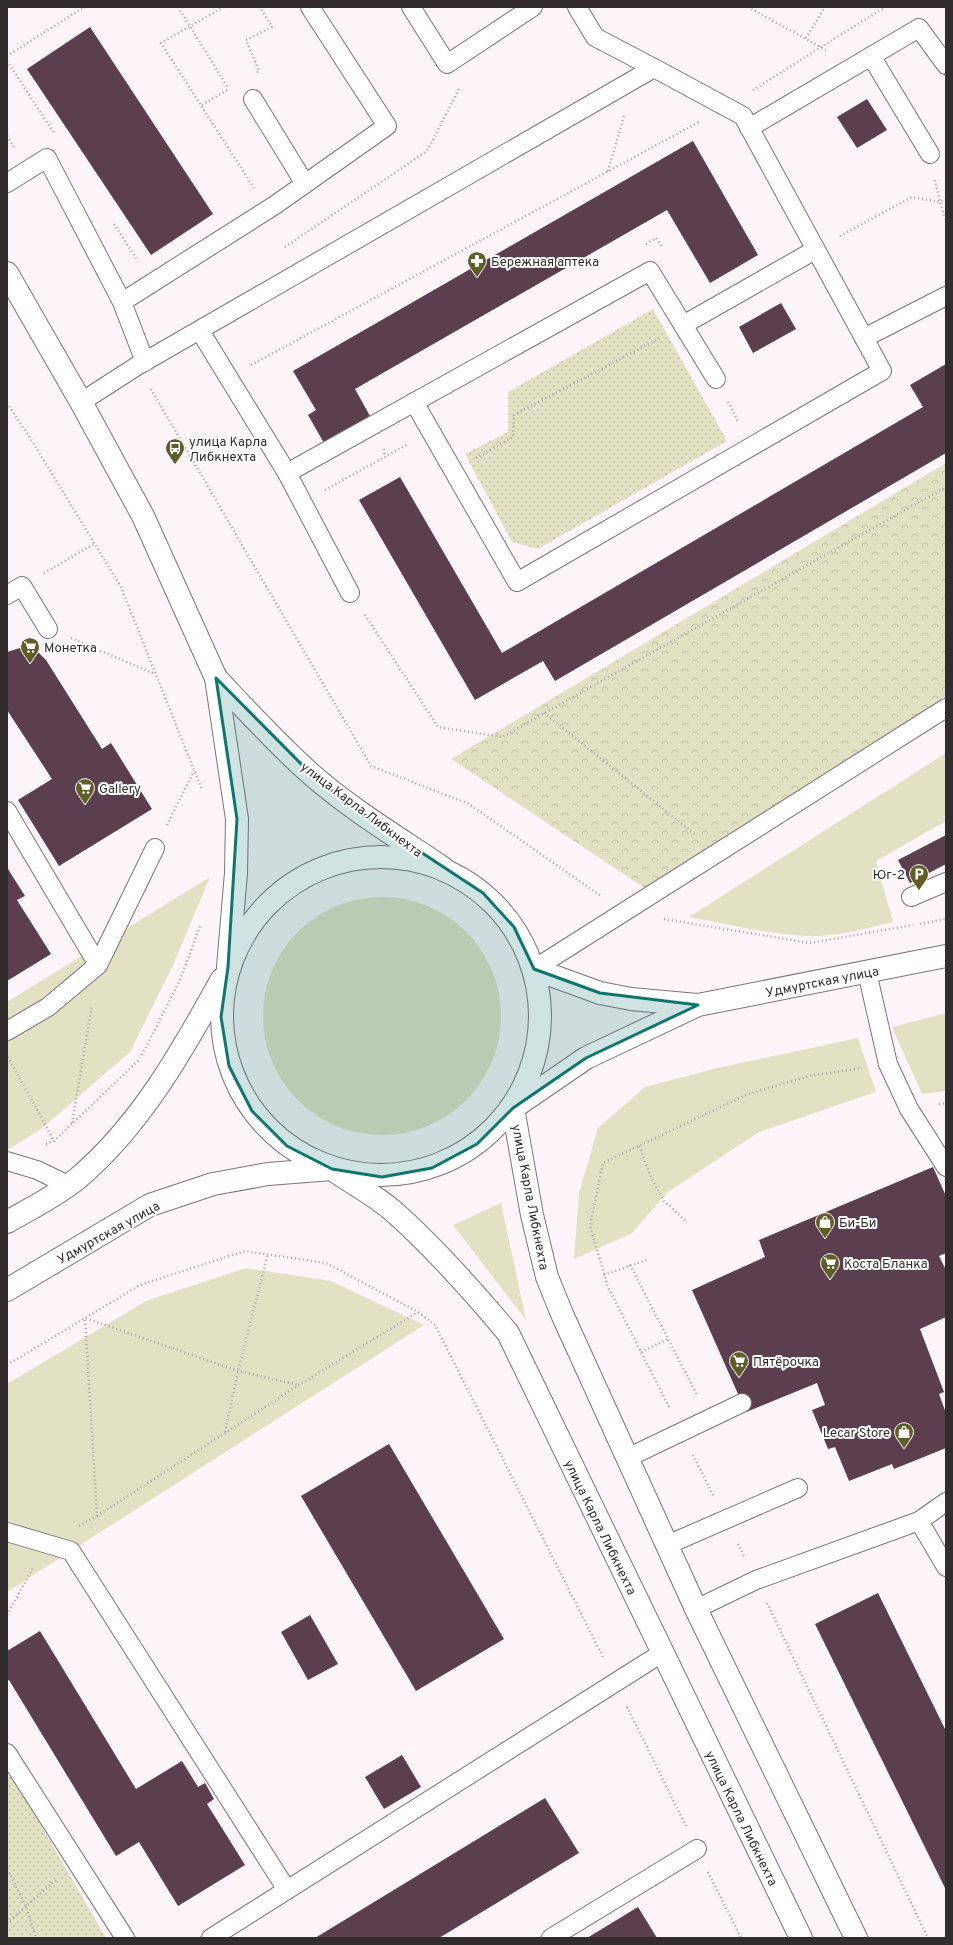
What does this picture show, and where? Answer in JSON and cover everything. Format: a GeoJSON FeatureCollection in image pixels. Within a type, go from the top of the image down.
{"type":"FeatureCollection","features":[{"type":"Feature","properties":{"kind":"main road","name":"улица Карла Либкнехта"},"geometry":{"type":"LineString","coordinates":[[7,273],[81,402],[143,516],[216,678],[237,819],[236,873],[228,967],[221,1017],[229,1066],[252,1111],[288,1146],[332,1169],[391,1209],[430,1246],[470,1288],[508,1333],[801,1938]]}},
{"type":"Feature","properties":{"kind":"main road","name":"улица Карла Либкнехта"},"geometry":{"type":"LineString","coordinates":[[216,678],[280,745],[313,776],[366,816],[483,893],[514,927],[534,969],[542,1017],[534,1065],[513,1108],[532,1215],[547,1277],[562,1314],[696,1609],[856,1938]]}},
{"type":"Feature","properties":{"kind":"main road"},"geometry":{"type":"LineString","coordinates":[[7,1222],[68,1185],[122,1134],[163,1080],[188,1041],[253,920],[291,884],[339,862],[392,856],[443,868]]}},
{"type":"Feature","properties":{"kind":"main road","name":"Удмуртская улица"},"geometry":{"type":"LineString","coordinates":[[513,1108],[586,1058],[698,1005],[946,956]]}},
{"type":"Feature","properties":{"kind":"main road","name":"Удмуртская улица"},"geometry":{"type":"LineString","coordinates":[[534,969],[600,993],[698,1005]]}},
{"type":"Feature","properties":{"kind":"main road"},"geometry":{"type":"LineString","coordinates":[[332,1169],[382,1177],[432,1168],[477,1144],[513,1108]]}},
{"type":"Feature","properties":{"kind":"main road","name":"Удмуртская улица"},"geometry":{"type":"LineString","coordinates":[[7,1290],[150,1205],[213,1184],[268,1174],[332,1169]]}},
{"type":"Feature","properties":{"kind":"lane"},"geometry":{"type":"LineString","coordinates":[[122,302],[274,205],[387,126],[310,7]]}},
{"type":"Feature","properties":{"kind":"lane"},"geometry":{"type":"LineString","coordinates":[[411,7],[447,64],[533,7]]}},
{"type":"Feature","properties":{"kind":"lane"},"geometry":{"type":"LineString","coordinates":[[414,402],[517,582],[882,371],[743,116],[595,37],[577,7]]}},
{"type":"Feature","properties":{"kind":"lane"},"geometry":{"type":"LineString","coordinates":[[749,128],[919,28],[946,64]]}},
{"type":"Feature","properties":{"kind":"lane"},"geometry":{"type":"LineString","coordinates":[[871,56],[930,154]]}},
{"type":"Feature","properties":{"kind":"lane"},"geometry":{"type":"LineString","coordinates":[[81,402],[145,362],[654,68]]}},
{"type":"Feature","properties":{"kind":"lane"},"geometry":{"type":"LineString","coordinates":[[253,98],[305,184]]}},
{"type":"Feature","properties":{"kind":"lane"},"geometry":{"type":"LineString","coordinates":[[7,183],[47,158],[122,302],[145,362]]}},
{"type":"Feature","properties":{"kind":"lane"},"geometry":{"type":"LineString","coordinates":[[683,325],[815,250]]}},
{"type":"Feature","properties":{"kind":"lane"},"geometry":{"type":"LineString","coordinates":[[287,473],[650,271],[716,379]]}},
{"type":"Feature","properties":{"kind":"lane"},"geometry":{"type":"LineString","coordinates":[[864,338],[946,296]]}},
{"type":"Feature","properties":{"kind":"lane"},"geometry":{"type":"LineString","coordinates":[[200,331],[287,473],[350,593]]}},
{"type":"Feature","properties":{"kind":"lane"},"geometry":{"type":"LineString","coordinates":[[7,595],[22,586],[48,628]]}},
{"type":"Feature","properties":{"kind":"lane"},"geometry":{"type":"LineString","coordinates":[[534,969],[946,708]]}},
{"type":"Feature","properties":{"kind":"lane"},"geometry":{"type":"LineString","coordinates":[[7,812],[98,965]]}},
{"type":"Feature","properties":{"kind":"lane"},"geometry":{"type":"LineString","coordinates":[[7,1031],[48,1007],[98,965],[155,848]]}},
{"type":"Feature","properties":{"kind":"lane"},"geometry":{"type":"LineString","coordinates":[[911,897],[946,882]]}},
{"type":"Feature","properties":{"kind":"lane"},"geometry":{"type":"LineString","coordinates":[[867,972],[888,1064],[909,1109],[946,1167]]}},
{"type":"Feature","properties":{"kind":"lane"},"geometry":{"type":"LineString","coordinates":[[7,1161],[37,1170],[68,1185]]}},
{"type":"Feature","properties":{"kind":"lane"},"geometry":{"type":"LineString","coordinates":[[627,1458],[742,1403]]}},
{"type":"Feature","properties":{"kind":"lane"},"geometry":{"type":"LineString","coordinates":[[667,1545],[798,1488]]}},
{"type":"Feature","properties":{"kind":"lane"},"geometry":{"type":"LineString","coordinates":[[696,1609],[756,1580],[919,1521],[946,1502]]}},
{"type":"Feature","properties":{"kind":"lane"},"geometry":{"type":"LineString","coordinates":[[919,1521],[946,1567]]}},
{"type":"Feature","properties":{"kind":"lane"},"geometry":{"type":"LineString","coordinates":[[7,1532],[71,1551],[287,1890]]}},
{"type":"Feature","properties":{"kind":"lane"},"geometry":{"type":"LineString","coordinates":[[211,1938],[662,1653]]}},
{"type":"Feature","properties":{"kind":"lane"},"geometry":{"type":"LineString","coordinates":[[7,1755],[125,1938]]}},
{"type":"Feature","properties":{"kind":"lane"},"geometry":{"type":"LineString","coordinates":[[551,1938],[697,1849]]}},
{"type":"Feature","properties":{"kind":"path"},"geometry":{"type":"LineString","coordinates":[[7,56],[84,7]]}},
{"type":"Feature","properties":{"kind":"path"},"geometry":{"type":"LineString","coordinates":[[178,7],[229,89]]}},
{"type":"Feature","properties":{"kind":"path"},"geometry":{"type":"LineString","coordinates":[[224,7],[190,25],[161,43],[258,193]]}},
{"type":"Feature","properties":{"kind":"path"},"geometry":{"type":"LineString","coordinates":[[253,74],[259,71],[246,40],[272,27],[260,7]]}},
{"type":"Feature","properties":{"kind":"path"},"geometry":{"type":"LineString","coordinates":[[748,7],[822,47],[851,69]]}},
{"type":"Feature","properties":{"kind":"path"},"geometry":{"type":"LineString","coordinates":[[806,38],[825,7]]}},
{"type":"Feature","properties":{"kind":"path"},"geometry":{"type":"LineString","coordinates":[[228,378],[726,107],[885,7]]}},
{"type":"Feature","properties":{"kind":"path"},"geometry":{"type":"LineString","coordinates":[[283,249],[427,151],[459,88],[447,64]]}},
{"type":"Feature","properties":{"kind":"path"},"geometry":{"type":"LineString","coordinates":[[607,171],[635,78]]}},
{"type":"Feature","properties":{"kind":"path"},"geometry":{"type":"LineString","coordinates":[[202,105],[235,85]]}},
{"type":"Feature","properties":{"kind":"path"},"geometry":{"type":"LineString","coordinates":[[815,250],[912,197],[940,202],[946,199]]}},
{"type":"Feature","properties":{"kind":"path"},"geometry":{"type":"LineString","coordinates":[[940,202],[946,220]]}},
{"type":"Feature","properties":{"kind":"path"},"geometry":{"type":"LineString","coordinates":[[453,471],[513,437],[514,415],[683,325]]}},
{"type":"Feature","properties":{"kind":"path"},"geometry":{"type":"LineString","coordinates":[[7,403],[32,441],[121,587],[203,792]]}},
{"type":"Feature","properties":{"kind":"path"},"geometry":{"type":"LineString","coordinates":[[302,503],[411,442]]}},
{"type":"Feature","properties":{"kind":"path"},"geometry":{"type":"LineString","coordinates":[[350,593],[438,727],[502,737],[946,487]]}},
{"type":"Feature","properties":{"kind":"path"},"geometry":{"type":"LineString","coordinates":[[22,586],[94,544]]}},
{"type":"Feature","properties":{"kind":"path"},"geometry":{"type":"LineString","coordinates":[[48,628],[156,674]]}},
{"type":"Feature","properties":{"kind":"path"},"geometry":{"type":"LineString","coordinates":[[544,713],[718,853]]}},
{"type":"Feature","properties":{"kind":"path"},"geometry":{"type":"LineString","coordinates":[[155,848],[194,771]]}},
{"type":"Feature","properties":{"kind":"path"},"geometry":{"type":"LineString","coordinates":[[775,936],[810,943],[946,919]]}},
{"type":"Feature","properties":{"kind":"path"},"geometry":{"type":"LineString","coordinates":[[7,1055],[54,1141],[140,1058],[180,980],[202,923]]}},
{"type":"Feature","properties":{"kind":"path"},"geometry":{"type":"LineString","coordinates":[[72,1124],[98,965]]}},
{"type":"Feature","properties":{"kind":"path"},"geometry":{"type":"LineString","coordinates":[[603,1163],[748,1094],[809,1076],[888,1064]]}},
{"type":"Feature","properties":{"kind":"path"},"geometry":{"type":"LineString","coordinates":[[639,1146],[652,1179],[664,1201],[686,1221]]}},
{"type":"Feature","properties":{"kind":"path"},"geometry":{"type":"LineString","coordinates":[[7,1365],[140,1286],[246,1251],[326,1263],[418,1312],[435,1325],[616,1683],[741,1938]]}},
{"type":"Feature","properties":{"kind":"path"},"geometry":{"type":"LineString","coordinates":[[225,1433],[238,1371],[268,1254]]}},
{"type":"Feature","properties":{"kind":"path"},"geometry":{"type":"LineString","coordinates":[[604,1275],[648,1258]]}},
{"type":"Feature","properties":{"kind":"path"},"geometry":{"type":"LineString","coordinates":[[630,1265],[684,1370]]}},
{"type":"Feature","properties":{"kind":"path"},"geometry":{"type":"LineString","coordinates":[[7,1615],[47,1544],[97,1516],[299,1385],[418,1312]]}},
{"type":"Feature","properties":{"kind":"path"},"geometry":{"type":"LineString","coordinates":[[85,1318],[238,1371],[299,1385]]}},
{"type":"Feature","properties":{"kind":"path"},"geometry":{"type":"LineString","coordinates":[[85,1318],[97,1516]]}},
{"type":"Feature","properties":{"kind":"path"},"geometry":{"type":"LineString","coordinates":[[641,1352],[668,1339]]}},
{"type":"Feature","properties":{"kind":"path"},"geometry":{"type":"LineString","coordinates":[[7,1923],[77,1862]]}},
{"type":"Feature","properties":{"kind":"path"},"geometry":{"type":"LineString","coordinates":[[7,1869],[26,1906],[36,1938]]}},
{"type":"Feature","properties":{"kind":"highlighted area"},"geometry":{"type":"Polygon","coordinates":[[[216,678],[313,776],[366,816],[483,893],[514,927],[534,969],[600,993],[698,1005],[586,1058],[513,1108],[477,1144],[432,1168],[382,1177],[332,1169],[287,1146],[252,1111],[229,1066],[221,1017],[228,967],[237,819],[216,678]]]}},
{"type":"Feature","properties":{"kind":"green space"},"geometry":{"type":"Polygon","coordinates":[[[653,309],[727,441],[538,549],[512,542],[465,454],[508,432],[508,392],[653,309]]]}},
{"type":"Feature","properties":{"kind":"green space"},"geometry":{"type":"Polygon","coordinates":[[[946,463],[946,696],[652,893],[451,759],[946,463]]]}},
{"type":"Feature","properties":{"kind":"green space"},"geometry":{"type":"Polygon","coordinates":[[[946,753],[946,821],[876,861],[893,922],[836,934],[801,936],[753,930],[689,917],[946,753]]]}},
{"type":"Feature","properties":{"kind":"green space"},"geometry":{"type":"Polygon","coordinates":[[[210,877],[174,963],[130,1052],[40,1130],[7,1150],[7,1002],[210,877]]]}},
{"type":"Feature","properties":{"kind":"green space"},"geometry":{"type":"Polygon","coordinates":[[[370,897],[394,897],[417,902],[438,911],[458,924],[474,940],[487,960],[496,981],[501,1004],[499,1039],[492,1062],[474,1092],[458,1108],[438,1121],[417,1130],[394,1135],[370,1135],[347,1130],[326,1121],[306,1108],[290,1092],[277,1072],[268,1051],[263,1028],[263,1004],[268,981],[277,960],[290,940],[306,924],[326,911],[347,902],[370,897]]]}},
{"type":"Feature","properties":{"kind":"green space"},"geometry":{"type":"Polygon","coordinates":[[[946,1013],[946,1091],[922,1094],[892,1027],[946,1013]]]}},
{"type":"Feature","properties":{"kind":"green space"},"geometry":{"type":"Polygon","coordinates":[[[858,1038],[876,1092],[759,1132],[668,1192],[631,1234],[574,1259],[579,1193],[598,1128],[645,1087],[717,1068],[858,1038]]]}},
{"type":"Feature","properties":{"kind":"green space"},"geometry":{"type":"Polygon","coordinates":[[[501,1203],[526,1320],[453,1225],[501,1203]]]}},
{"type":"Feature","properties":{"kind":"green space"},"geometry":{"type":"Polygon","coordinates":[[[246,1268],[331,1281],[424,1325],[7,1592],[7,1384],[146,1301],[246,1268]]]}},
{"type":"Feature","properties":{"kind":"green space"},"geometry":{"type":"Polygon","coordinates":[[[12,1775],[106,1938],[7,1938],[7,1778],[12,1775]]]}},
{"type":"Feature","properties":{"kind":"building"},"geometry":{"type":"Polygon","coordinates":[[[90,27],[213,214],[151,255],[27,69],[90,27]]]}},
{"type":"Feature","properties":{"kind":"building"},"geometry":{"type":"Polygon","coordinates":[[[867,99],[887,130],[857,148],[837,117],[867,99]]]}},
{"type":"Feature","properties":{"kind":"building"},"geometry":{"type":"Polygon","coordinates":[[[693,141],[758,255],[710,283],[667,210],[355,389],[370,416],[324,443],[308,415],[316,410],[293,371],[693,141]]]}},
{"type":"Feature","properties":{"kind":"building"},"geometry":{"type":"Polygon","coordinates":[[[781,303],[796,329],[753,353],[739,327],[781,303]]]}},
{"type":"Feature","properties":{"kind":"building"},"geometry":{"type":"Polygon","coordinates":[[[946,364],[946,453],[555,681],[543,661],[475,700],[359,500],[400,477],[502,653],[923,407],[910,385],[946,364]]]}},
{"type":"Feature","properties":{"kind":"building"},"geometry":{"type":"Polygon","coordinates":[[[20,648],[29,649],[39,653],[46,660],[102,749],[111,743],[152,809],[59,866],[18,800],[52,779],[7,710],[7,652],[20,648]]]}},
{"type":"Feature","properties":{"kind":"building"},"geometry":{"type":"Polygon","coordinates":[[[946,835],[946,864],[910,883],[898,860],[946,835]]]}},
{"type":"Feature","properties":{"kind":"building"},"geometry":{"type":"Polygon","coordinates":[[[8,869],[25,896],[17,900],[51,954],[7,981],[7,870],[8,869]]]}},
{"type":"Feature","properties":{"kind":"building","name":"Коста Бланка"},"geometry":{"type":"Polygon","coordinates":[[[933,1167],[946,1196],[946,1253],[939,1256],[946,1270],[946,1317],[920,1329],[944,1392],[939,1394],[946,1413],[946,1448],[894,1469],[892,1464],[849,1481],[835,1447],[828,1449],[812,1410],[825,1405],[817,1383],[746,1412],[692,1290],[765,1257],[759,1240],[933,1167]]]}},
{"type":"Feature","properties":{"kind":"building"},"geometry":{"type":"Polygon","coordinates":[[[389,1444],[504,1639],[416,1691],[301,1496],[389,1444]]]}},
{"type":"Feature","properties":{"kind":"building"},"geometry":{"type":"Polygon","coordinates":[[[878,1593],[946,1731],[946,1890],[815,1624],[878,1593]]]}},
{"type":"Feature","properties":{"kind":"building"},"geometry":{"type":"Polygon","coordinates":[[[310,1615],[338,1664],[308,1680],[281,1632],[310,1615]]]}},
{"type":"Feature","properties":{"kind":"building"},"geometry":{"type":"Polygon","coordinates":[[[40,1631],[136,1789],[182,1761],[198,1787],[205,1783],[214,1799],[207,1804],[245,1865],[178,1906],[139,1842],[116,1856],[9,1680],[7,1681],[7,1651],[40,1631]]]}},
{"type":"Feature","properties":{"kind":"building"},"geometry":{"type":"Polygon","coordinates":[[[402,1755],[421,1787],[384,1809],[365,1777],[402,1755]]]}},
{"type":"Feature","properties":{"kind":"building"},"geometry":{"type":"Polygon","coordinates":[[[545,1798],[579,1853],[439,1938],[315,1938],[545,1798]]]}},
{"type":"Feature","properties":{"kind":"building"},"geometry":{"type":"Polygon","coordinates":[[[638,1907],[657,1938],[587,1938],[638,1907]]]}},
{"type":"Feature","properties":{"kind":"place","name":"Бережная аптека"},"geometry":{"type":"Point","coordinates":[477,278]}},
{"type":"Feature","properties":{"kind":"place","name":"улица Карла Либкнехта"},"geometry":{"type":"Point","coordinates":[175,465]}},
{"type":"Feature","properties":{"kind":"place","name":"Монетка"},"geometry":{"type":"Point","coordinates":[30,664]}},
{"type":"Feature","properties":{"kind":"place","name":"Gallery"},"geometry":{"type":"Point","coordinates":[85,805]}},
{"type":"Feature","properties":{"kind":"place","name":"Юг-2"},"geometry":{"type":"Point","coordinates":[919,891]}},
{"type":"Feature","properties":{"kind":"place","name":"Би-Би"},"geometry":{"type":"Point","coordinates":[825,1239]}},
{"type":"Feature","properties":{"kind":"place","name":"Коста Бланка"},"geometry":{"type":"Point","coordinates":[830,1280]}},
{"type":"Feature","properties":{"kind":"place","name":"Пятёрочка"},"geometry":{"type":"Point","coordinates":[739,1378]}},
{"type":"Feature","properties":{"kind":"place","name":"Lecar Store"},"geometry":{"type":"Point","coordinates":[904,1449]}}]}
